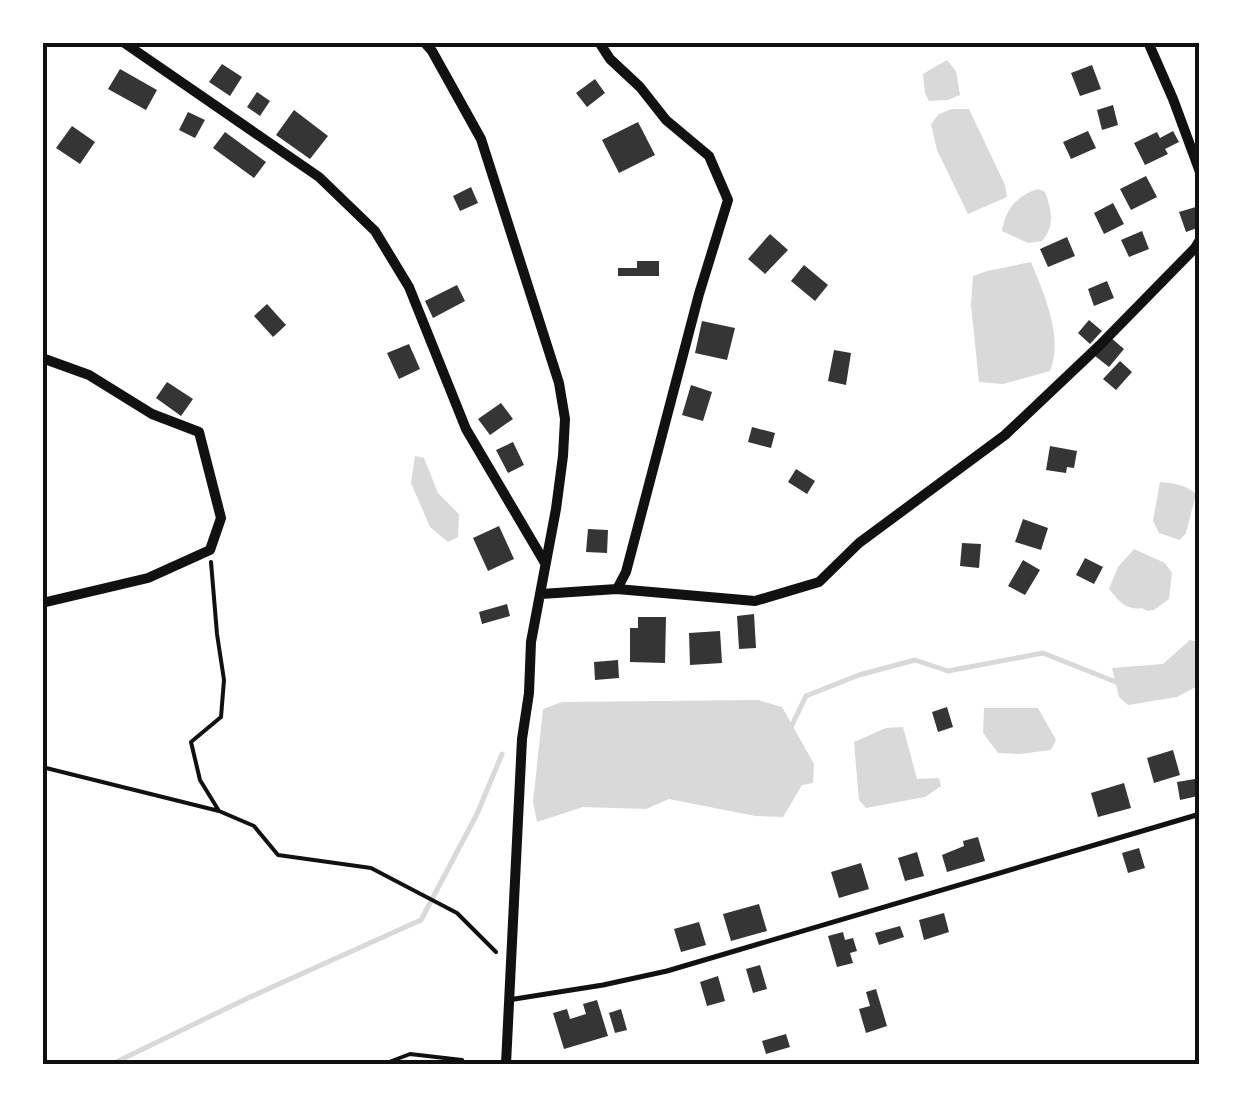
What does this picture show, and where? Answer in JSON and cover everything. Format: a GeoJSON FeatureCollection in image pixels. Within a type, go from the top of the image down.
{"type":"FeatureCollection","features":[{"type":"Feature","properties":{"kind":"street"},"geometry":{"type":"LineString","coordinates":[[123,42],[319,176],[375,231],[409,287],[466,429],[545,564]]}},
{"type":"Feature","properties":{"kind":"street"},"geometry":{"type":"LineString","coordinates":[[424,42],[481,139],[559,383],[564,419],[563,456],[531,642],[522,740],[506,1064]]}},
{"type":"Feature","properties":{"kind":"street"},"geometry":{"type":"LineString","coordinates":[[599,42],[666,120],[710,156],[728,200],[698,294],[626,572],[617,588]]}},
{"type":"Feature","properties":{"kind":"street"},"geometry":{"type":"LineString","coordinates":[[1148,42],[1200,172]]}},
{"type":"Feature","properties":{"kind":"street"},"geometry":{"type":"LineString","coordinates":[[541,594],[617,588],[755,601],[819,582],[859,543],[1005,435],[1099,346],[1200,240]]}},
{"type":"Feature","properties":{"kind":"street"},"geometry":{"type":"LineString","coordinates":[[42,358],[89,375],[152,414],[199,432],[221,518],[210,550],[148,578],[42,604]]}},
{"type":"Feature","properties":{"kind":"lane"},"geometry":{"type":"LineString","coordinates":[[508,1000],[667,971],[1200,814]]}},
{"type":"Feature","properties":{"kind":"path"},"geometry":{"type":"LineString","coordinates":[[210,550],[216,634],[224,680],[220,717],[191,742],[200,780],[219,811]]}},
{"type":"Feature","properties":{"kind":"path"},"geometry":{"type":"LineString","coordinates":[[42,767],[219,811],[254,826],[278,855],[371,868],[457,913],[510,966]]}},
{"type":"Feature","properties":{"kind":"path"},"geometry":{"type":"LineString","coordinates":[[384,1064],[410,1054],[462,1060],[464,1064]]}},
{"type":"Feature","properties":{"kind":"shaded area"},"geometry":{"type":"Polygon","coordinates":[[[947,60],[956,71],[960,95],[929,101],[923,74],[947,60]]]}},
{"type":"Feature","properties":{"kind":"shaded area"},"geometry":{"type":"Polygon","coordinates":[[[969,109],[1007,197],[968,214],[937,150],[931,124],[939,114],[969,109]]]}},
{"type":"Feature","properties":{"kind":"shaded area"},"geometry":{"type":"Polygon","coordinates":[[[1038,189],[1045,192],[1051,211],[1051,224],[1042,241],[1028,243],[1002,231],[1013,204],[1038,189]]]}},
{"type":"Feature","properties":{"kind":"shaded area"},"geometry":{"type":"Polygon","coordinates":[[[1031,262],[1054,330],[1050,371],[1003,384],[979,382],[971,305],[973,276],[1031,262]]]}},
{"type":"Feature","properties":{"kind":"shaded area"},"geometry":{"type":"Polygon","coordinates":[[[415,456],[424,458],[438,493],[459,514],[458,537],[448,542],[430,527],[411,483],[415,456]]]}},
{"type":"Feature","properties":{"kind":"shaded area"},"geometry":{"type":"Polygon","coordinates":[[[1160,482],[1180,485],[1196,494],[1186,533],[1180,540],[1159,533],[1153,521],[1160,482]]]}},
{"type":"Feature","properties":{"kind":"shaded area"},"geometry":{"type":"Polygon","coordinates":[[[1134,549],[1165,563],[1172,573],[1169,599],[1154,610],[1127,606],[1109,589],[1118,567],[1134,549]]]}},
{"type":"Feature","properties":{"kind":"shaded area"},"geometry":{"type":"Polygon","coordinates":[[[1190,640],[1199,642],[1199,685],[1177,697],[1128,705],[1119,697],[1112,668],[1163,664],[1190,640]]]}},
{"type":"Feature","properties":{"kind":"shaded area"},"geometry":{"type":"Polygon","coordinates":[[[758,700],[782,707],[814,764],[813,783],[802,785],[783,817],[755,816],[669,799],[646,809],[583,807],[537,822],[533,802],[543,709],[562,702],[758,700]]]}},
{"type":"Feature","properties":{"kind":"shaded area"},"geometry":{"type":"Polygon","coordinates":[[[984,708],[1038,708],[1056,740],[1051,750],[998,753],[983,733],[984,708]]]}},
{"type":"Feature","properties":{"kind":"shaded area"},"geometry":{"type":"Polygon","coordinates":[[[903,727],[917,779],[939,778],[941,786],[925,797],[866,808],[859,800],[854,742],[886,728],[903,727]]]}},
{"type":"Feature","properties":{"kind":"building"},"geometry":{"type":"Polygon","coordinates":[[[222,64],[242,77],[230,96],[209,82],[222,64]]]}},
{"type":"Feature","properties":{"kind":"building"},"geometry":{"type":"Polygon","coordinates":[[[1092,65],[1101,89],[1080,96],[1071,73],[1092,65]]]}},
{"type":"Feature","properties":{"kind":"building"},"geometry":{"type":"Polygon","coordinates":[[[120,69],[157,90],[146,110],[108,89],[120,69]]]}},
{"type":"Feature","properties":{"kind":"building"},"geometry":{"type":"Polygon","coordinates":[[[595,79],[605,93],[587,107],[576,93],[595,79]]]}},
{"type":"Feature","properties":{"kind":"building"},"geometry":{"type":"Polygon","coordinates":[[[257,92],[270,101],[260,116],[247,107],[257,92]]]}},
{"type":"Feature","properties":{"kind":"building"},"geometry":{"type":"Polygon","coordinates":[[[1113,105],[1118,125],[1102,130],[1097,110],[1113,105]]]}},
{"type":"Feature","properties":{"kind":"building"},"geometry":{"type":"Polygon","coordinates":[[[294,110],[328,136],[310,159],[276,135],[294,110]]]}},
{"type":"Feature","properties":{"kind":"building"},"geometry":{"type":"Polygon","coordinates":[[[188,112],[205,120],[195,138],[179,130],[188,112]]]}},
{"type":"Feature","properties":{"kind":"building"},"geometry":{"type":"Polygon","coordinates":[[[638,122],[655,155],[619,173],[602,140],[638,122]]]}},
{"type":"Feature","properties":{"kind":"building"},"geometry":{"type":"Polygon","coordinates":[[[72,126],[95,142],[80,164],[56,148],[72,126]]]}},
{"type":"Feature","properties":{"kind":"building"},"geometry":{"type":"Polygon","coordinates":[[[1088,131],[1096,148],[1071,159],[1063,142],[1088,131]]]}},
{"type":"Feature","properties":{"kind":"building"},"geometry":{"type":"Polygon","coordinates":[[[1173,131],[1179,142],[1165,149],[1168,154],[1145,165],[1134,143],[1157,132],[1160,138],[1173,131]]]}},
{"type":"Feature","properties":{"kind":"building"},"geometry":{"type":"Polygon","coordinates":[[[225,132],[266,162],[254,178],[213,148],[225,132]]]}},
{"type":"Feature","properties":{"kind":"building"},"geometry":{"type":"Polygon","coordinates":[[[1146,176],[1157,197],[1131,210],[1120,189],[1146,176]]]}},
{"type":"Feature","properties":{"kind":"building"},"geometry":{"type":"Polygon","coordinates":[[[471,187],[478,203],[460,211],[453,196],[471,187]]]}},
{"type":"Feature","properties":{"kind":"building"},"geometry":{"type":"Polygon","coordinates":[[[1113,203],[1124,224],[1104,234],[1094,213],[1113,203]]]}},
{"type":"Feature","properties":{"kind":"building"},"geometry":{"type":"Polygon","coordinates":[[[1199,206],[1200,227],[1186,232],[1179,212],[1199,206]]]}},
{"type":"Feature","properties":{"kind":"building"},"geometry":{"type":"Polygon","coordinates":[[[1142,231],[1149,249],[1129,257],[1121,240],[1142,231]]]}},
{"type":"Feature","properties":{"kind":"building"},"geometry":{"type":"Polygon","coordinates":[[[770,234],[788,250],[765,274],[748,259],[770,234]]]}},
{"type":"Feature","properties":{"kind":"building"},"geometry":{"type":"Polygon","coordinates":[[[1067,237],[1075,256],[1048,267],[1040,249],[1067,237]]]}},
{"type":"Feature","properties":{"kind":"building"},"geometry":{"type":"Polygon","coordinates":[[[637,261],[659,261],[659,276],[618,276],[618,268],[637,268],[637,261]]]}},
{"type":"Feature","properties":{"kind":"building"},"geometry":{"type":"Polygon","coordinates":[[[804,265],[828,285],[815,301],[791,281],[804,265]]]}},
{"type":"Feature","properties":{"kind":"building"},"geometry":{"type":"Polygon","coordinates":[[[1107,281],[1114,298],[1094,306],[1088,289],[1107,281]]]}},
{"type":"Feature","properties":{"kind":"building"},"geometry":{"type":"Polygon","coordinates":[[[457,285],[465,301],[433,318],[425,301],[457,285]]]}},
{"type":"Feature","properties":{"kind":"building"},"geometry":{"type":"Polygon","coordinates":[[[267,304],[286,325],[273,337],[254,316],[267,304]]]}},
{"type":"Feature","properties":{"kind":"building"},"geometry":{"type":"Polygon","coordinates":[[[1089,320],[1102,331],[1090,344],[1078,333],[1089,320]]]}},
{"type":"Feature","properties":{"kind":"building"},"geometry":{"type":"Polygon","coordinates":[[[702,321],[735,328],[727,360],[695,353],[702,321]]]}},
{"type":"Feature","properties":{"kind":"building"},"geometry":{"type":"Polygon","coordinates":[[[1110,337],[1124,349],[1109,367],[1095,356],[1110,337]]]}},
{"type":"Feature","properties":{"kind":"building"},"geometry":{"type":"Polygon","coordinates":[[[409,344],[420,369],[399,379],[387,353],[409,344]]]}},
{"type":"Feature","properties":{"kind":"building"},"geometry":{"type":"Polygon","coordinates":[[[834,350],[851,353],[846,385],[828,381],[834,350]]]}},
{"type":"Feature","properties":{"kind":"building"},"geometry":{"type":"Polygon","coordinates":[[[1120,361],[1132,372],[1116,390],[1103,379],[1120,361]]]}},
{"type":"Feature","properties":{"kind":"building"},"geometry":{"type":"Polygon","coordinates":[[[167,382],[193,399],[181,416],[156,398],[167,382]]]}},
{"type":"Feature","properties":{"kind":"building"},"geometry":{"type":"Polygon","coordinates":[[[691,385],[712,392],[703,421],[682,415],[691,385]]]}},
{"type":"Feature","properties":{"kind":"building"},"geometry":{"type":"Polygon","coordinates":[[[501,403],[513,419],[490,435],[478,419],[501,403]]]}},
{"type":"Feature","properties":{"kind":"building"},"geometry":{"type":"Polygon","coordinates":[[[752,427],[775,433],[771,448],[748,442],[752,427]]]}},
{"type":"Feature","properties":{"kind":"building"},"geometry":{"type":"Polygon","coordinates":[[[513,442],[524,465],[508,473],[496,450],[513,442]]]}},
{"type":"Feature","properties":{"kind":"building"},"geometry":{"type":"Polygon","coordinates":[[[1050,446],[1077,451],[1074,468],[1067,467],[1066,473],[1046,470],[1050,446]]]}},
{"type":"Feature","properties":{"kind":"building"},"geometry":{"type":"Polygon","coordinates":[[[796,469],[815,481],[807,494],[788,482],[796,469]]]}},
{"type":"Feature","properties":{"kind":"building"},"geometry":{"type":"Polygon","coordinates":[[[1023,519],[1048,528],[1041,550],[1015,542],[1023,519]]]}},
{"type":"Feature","properties":{"kind":"building"},"geometry":{"type":"Polygon","coordinates":[[[499,526],[514,559],[488,571],[473,538],[499,526]]]}},
{"type":"Feature","properties":{"kind":"building"},"geometry":{"type":"Polygon","coordinates":[[[588,529],[608,530],[607,553],[586,552],[588,529]]]}},
{"type":"Feature","properties":{"kind":"building"},"geometry":{"type":"Polygon","coordinates":[[[962,543],[981,544],[979,568],[960,566],[962,543]]]}},
{"type":"Feature","properties":{"kind":"building"},"geometry":{"type":"Polygon","coordinates":[[[1085,558],[1103,567],[1094,584],[1076,575],[1085,558]]]}},
{"type":"Feature","properties":{"kind":"building"},"geometry":{"type":"Polygon","coordinates":[[[1023,560],[1040,570],[1025,595],[1008,586],[1023,560]]]}},
{"type":"Feature","properties":{"kind":"building"},"geometry":{"type":"Polygon","coordinates":[[[507,604],[510,616],[482,624],[479,612],[507,604]]]}},
{"type":"Feature","properties":{"kind":"building"},"geometry":{"type":"Polygon","coordinates":[[[754,614],[756,648],[739,649],[737,616],[754,614]]]}},
{"type":"Feature","properties":{"kind":"building"},"geometry":{"type":"Polygon","coordinates":[[[638,617],[666,617],[665,663],[630,662],[630,628],[638,628],[638,617]]]}},
{"type":"Feature","properties":{"kind":"building"},"geometry":{"type":"Polygon","coordinates":[[[720,631],[722,663],[690,665],[689,633],[720,631]]]}},
{"type":"Feature","properties":{"kind":"building"},"geometry":{"type":"Polygon","coordinates":[[[618,660],[619,678],[595,680],[594,662],[618,660]]]}},
{"type":"Feature","properties":{"kind":"building"},"geometry":{"type":"Polygon","coordinates":[[[947,707],[953,727],[938,732],[932,712],[947,707]]]}},
{"type":"Feature","properties":{"kind":"building"},"geometry":{"type":"Polygon","coordinates":[[[1173,750],[1180,775],[1154,783],[1147,758],[1173,750]]]}},
{"type":"Feature","properties":{"kind":"building"},"geometry":{"type":"Polygon","coordinates":[[[1195,779],[1198,796],[1180,800],[1177,782],[1195,779]]]}},
{"type":"Feature","properties":{"kind":"building"},"geometry":{"type":"Polygon","coordinates":[[[1124,783],[1131,808],[1098,817],[1091,793],[1124,783]]]}},
{"type":"Feature","properties":{"kind":"building"},"geometry":{"type":"Polygon","coordinates":[[[978,837],[985,861],[947,872],[942,855],[964,846],[963,841],[978,837]]]}},
{"type":"Feature","properties":{"kind":"building"},"geometry":{"type":"Polygon","coordinates":[[[1139,848],[1145,868],[1128,873],[1122,853],[1139,848]]]}},
{"type":"Feature","properties":{"kind":"building"},"geometry":{"type":"Polygon","coordinates":[[[917,852],[924,876],[905,881],[898,858],[917,852]]]}},
{"type":"Feature","properties":{"kind":"building"},"geometry":{"type":"Polygon","coordinates":[[[861,863],[869,889],[839,898],[831,872],[861,863]]]}},
{"type":"Feature","properties":{"kind":"building"},"geometry":{"type":"Polygon","coordinates":[[[759,904],[767,931],[731,941],[723,914],[759,904]]]}},
{"type":"Feature","properties":{"kind":"building"},"geometry":{"type":"Polygon","coordinates":[[[944,913],[949,932],[924,940],[919,920],[944,913]]]}},
{"type":"Feature","properties":{"kind":"building"},"geometry":{"type":"Polygon","coordinates":[[[699,922],[706,945],[681,952],[674,929],[699,922]]]}},
{"type":"Feature","properties":{"kind":"building"},"geometry":{"type":"Polygon","coordinates":[[[900,926],[904,937],[879,945],[875,933],[900,926]]]}},
{"type":"Feature","properties":{"kind":"building"},"geometry":{"type":"Polygon","coordinates":[[[843,932],[845,940],[853,938],[857,951],[850,953],[853,963],[837,967],[828,936],[843,932]]]}},
{"type":"Feature","properties":{"kind":"building"},"geometry":{"type":"Polygon","coordinates":[[[760,965],[767,989],[753,993],[746,969],[760,965]]]}},
{"type":"Feature","properties":{"kind":"building"},"geometry":{"type":"Polygon","coordinates":[[[718,976],[725,1001],[707,1006],[700,982],[718,976]]]}},
{"type":"Feature","properties":{"kind":"building"},"geometry":{"type":"Polygon","coordinates":[[[876,989],[887,1026],[866,1033],[859,1009],[870,1006],[866,992],[876,989]]]}},
{"type":"Feature","properties":{"kind":"building"},"geometry":{"type":"Polygon","coordinates":[[[597,1000],[608,1036],[564,1049],[553,1013],[567,1009],[570,1019],[586,1014],[583,1004],[597,1000]]]}},
{"type":"Feature","properties":{"kind":"building"},"geometry":{"type":"Polygon","coordinates":[[[621,1009],[627,1030],[615,1033],[609,1013],[621,1009]]]}},
{"type":"Feature","properties":{"kind":"building"},"geometry":{"type":"Polygon","coordinates":[[[786,1034],[790,1047],[766,1054],[762,1041],[786,1034]]]}},
{"type":"Feature","properties":{"kind":"waterway"},"geometry":{"type":"LineString","coordinates":[[791,727],[806,696],[859,675],[915,660],[948,671],[1043,653],[1116,682],[1120,680]]}},
{"type":"Feature","properties":{"kind":"waterway"},"geometry":{"type":"LineString","coordinates":[[112,1064],[421,920],[477,814],[502,754]]}}]}
